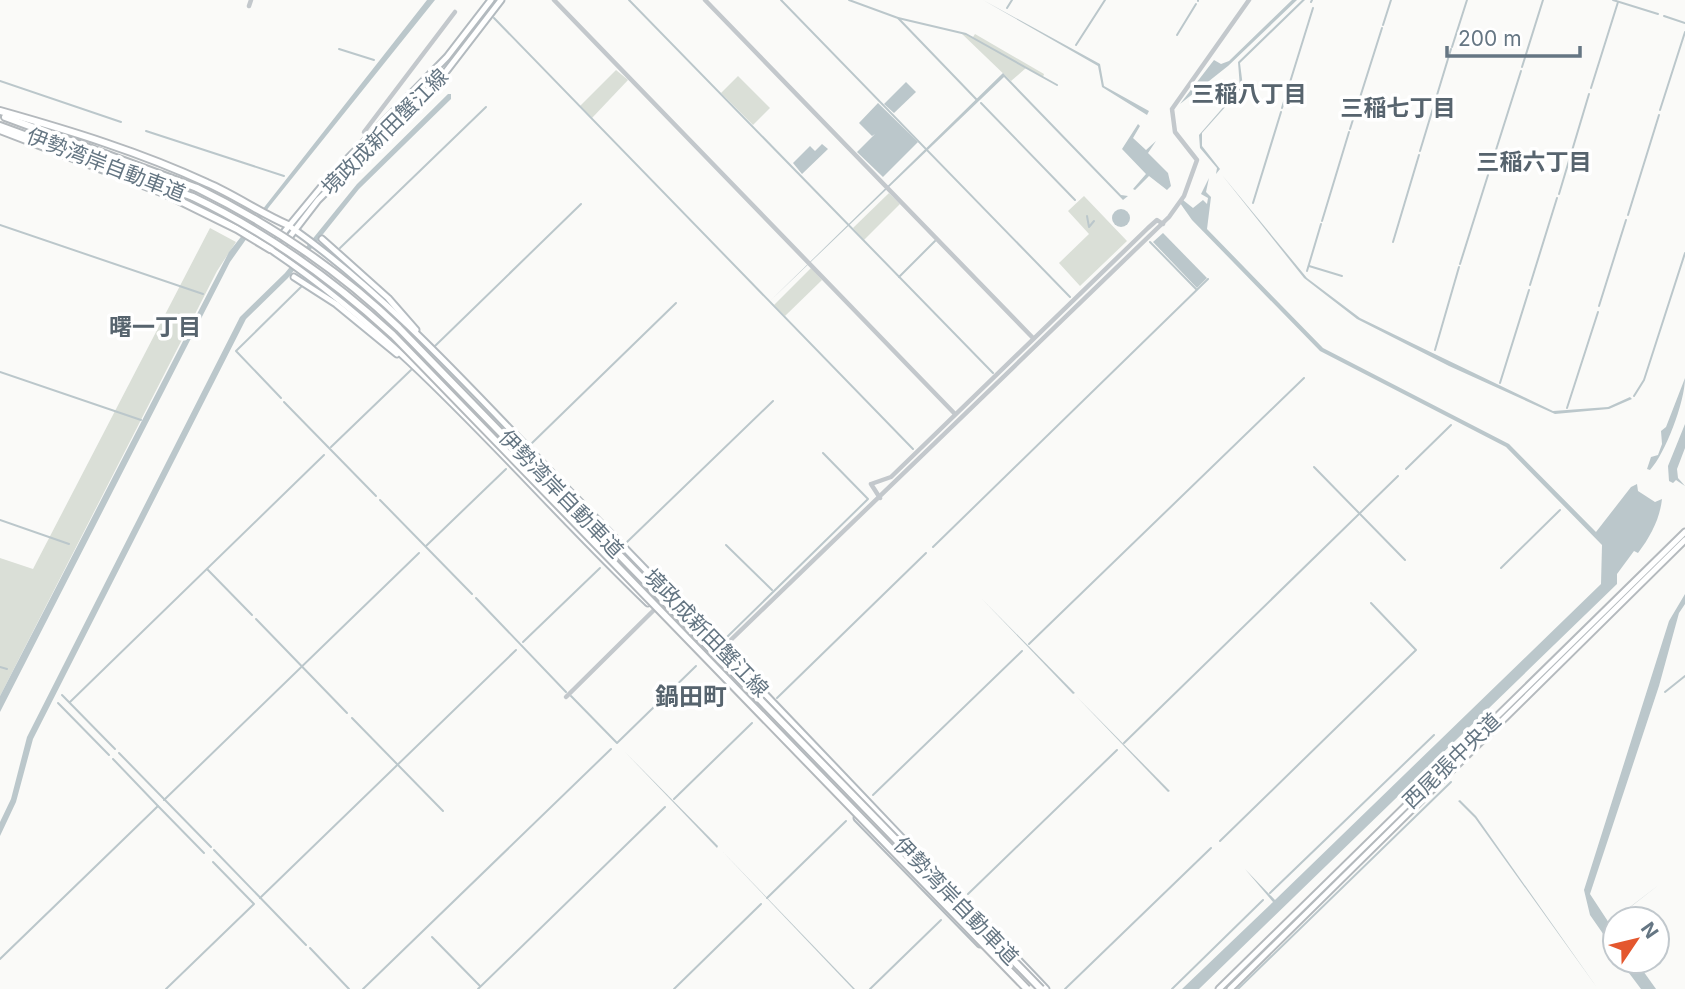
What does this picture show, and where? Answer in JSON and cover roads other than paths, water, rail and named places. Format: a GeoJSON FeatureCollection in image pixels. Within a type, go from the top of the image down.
{"type":"FeatureCollection","features":[{"type":"Feature","properties":{"kind":"highway"},"geometry":{"type":"LineString","coordinates":[[0,113],[83,135],[152,160],[208,184],[288,225]]}},
{"type":"Feature","properties":{"kind":"highway","name":"伊勢湾岸自動車道"},"geometry":{"type":"LineString","coordinates":[[0,113],[161,172],[217,198],[285,236],[364,295],[424,352],[1041,989]]}},
{"type":"Feature","properties":{"kind":"highway"},"geometry":{"type":"LineString","coordinates":[[0,128],[164,193],[256,239],[270,249]]}},
{"type":"Feature","properties":{"kind":"highway","name":"伊勢湾岸自動車道"},"geometry":{"type":"LineString","coordinates":[[0,128],[157,182],[222,211],[289,251],[357,303],[418,360],[1025,989]]}},
{"type":"Feature","properties":{"kind":"main road","name":"境政成新田蟹江線"},"geometry":{"type":"LineString","coordinates":[[491,0],[447,57],[288,225],[270,249],[340,298],[412,364],[557,514],[708,662],[1025,989]]}},
{"type":"Feature","properties":{"kind":"main road","name":"境政成新田蟹江線"},"geometry":{"type":"LineString","coordinates":[[277,254],[294,230],[351,166],[424,97],[501,0]]}},
{"type":"Feature","properties":{"kind":"main road","name":"境政成新田蟹江線"},"geometry":{"type":"LineString","coordinates":[[288,225],[355,277],[429,347],[723,648],[818,754],[1046,989]]}},
{"type":"Feature","properties":{"kind":"main road"},"geometry":{"type":"LineString","coordinates":[[322,239],[388,298],[429,347]]}},
{"type":"Feature","properties":{"kind":"main road"},"geometry":{"type":"LineString","coordinates":[[294,277],[336,304],[412,364]]}},
{"type":"Feature","properties":{"kind":"main road","name":"西尾張中央道"},"geometry":{"type":"LineString","coordinates":[[1219,989],[1685,532]]}},
{"type":"Feature","properties":{"kind":"main road","name":"西尾張中央道"},"geometry":{"type":"LineString","coordinates":[[1230,989],[1685,540]]}},
{"type":"Feature","properties":{"kind":"street"},"geometry":{"type":"LineString","coordinates":[[554,0],[956,414]]}},
{"type":"Feature","properties":{"kind":"street"},"geometry":{"type":"LineString","coordinates":[[705,0],[1034,338]]}},
{"type":"Feature","properties":{"kind":"street"},"geometry":{"type":"LineString","coordinates":[[708,662],[1163,224],[1184,196],[1196,160],[1175,132],[1172,110],[1250,0]]}},
{"type":"Feature","properties":{"kind":"street"},"geometry":{"type":"LineString","coordinates":[[364,132],[455,12]]}},
{"type":"Feature","properties":{"kind":"street"},"geometry":{"type":"LineString","coordinates":[[880,498],[872,484],[891,477],[1148,228],[1157,220],[1163,224]]}},
{"type":"Feature","properties":{"kind":"street"},"geometry":{"type":"LineString","coordinates":[[566,696],[655,609]]}},
{"type":"Feature","properties":{"kind":"waterway"},"geometry":{"type":"LineString","coordinates":[[629,0],[993,373]]}},
{"type":"Feature","properties":{"kind":"waterway"},"geometry":{"type":"LineString","coordinates":[[781,0],[1070,297]]}},
{"type":"Feature","properties":{"kind":"waterway"},"geometry":{"type":"LineString","coordinates":[[849,0],[898,18],[966,34],[1057,85]]}},
{"type":"Feature","properties":{"kind":"waterway"},"geometry":{"type":"LineString","coordinates":[[1007,8],[1012,0]]}},
{"type":"Feature","properties":{"kind":"waterway"},"geometry":{"type":"LineString","coordinates":[[1076,45],[1105,0]]}},
{"type":"Feature","properties":{"kind":"waterway"},"geometry":{"type":"LineString","coordinates":[[1383,25],[1391,0]]}},
{"type":"Feature","properties":{"kind":"waterway"},"geometry":{"type":"LineString","coordinates":[[1452,47],[1467,0]]}},
{"type":"Feature","properties":{"kind":"waterway"},"geometry":{"type":"LineString","coordinates":[[1522,67],[1543,0]]}},
{"type":"Feature","properties":{"kind":"waterway"},"geometry":{"type":"LineString","coordinates":[[1613,0],[1658,14]]}},
{"type":"Feature","properties":{"kind":"waterway"},"geometry":{"type":"LineString","coordinates":[[1591,88],[1618,2]]}},
{"type":"Feature","properties":{"kind":"waterway"},"geometry":{"type":"LineString","coordinates":[[1177,35],[1196,4]]}},
{"type":"Feature","properties":{"kind":"waterway"},"geometry":{"type":"LineString","coordinates":[[1282,108],[1313,8]]}},
{"type":"Feature","properties":{"kind":"waterway"},"geometry":{"type":"LineString","coordinates":[[1664,16],[1685,23]]}},
{"type":"Feature","properties":{"kind":"waterway"},"geometry":{"type":"LineString","coordinates":[[494,18],[913,449]]}},
{"type":"Feature","properties":{"kind":"waterway"},"geometry":{"type":"LineString","coordinates":[[898,18],[977,100]]}},
{"type":"Feature","properties":{"kind":"waterway"},"geometry":{"type":"LineString","coordinates":[[1350,129],[1382,28]]}},
{"type":"Feature","properties":{"kind":"waterway"},"geometry":{"type":"LineString","coordinates":[[1660,110],[1685,32]]}},
{"type":"Feature","properties":{"kind":"waterway"},"geometry":{"type":"LineString","coordinates":[[339,49],[374,60]]}},
{"type":"Feature","properties":{"kind":"waterway"},"geometry":{"type":"LineString","coordinates":[[1420,151],[1451,49]]}},
{"type":"Feature","properties":{"kind":"waterway"},"geometry":{"type":"LineString","coordinates":[[1489,172],[1521,71]]}},
{"type":"Feature","properties":{"kind":"waterway"},"geometry":{"type":"LineString","coordinates":[[0,81],[121,122]]}},
{"type":"Feature","properties":{"kind":"waterway"},"geometry":{"type":"LineString","coordinates":[[1559,194],[1589,94]]}},
{"type":"Feature","properties":{"kind":"waterway"},"geometry":{"type":"LineString","coordinates":[[981,103],[1075,200]]}},
{"type":"Feature","properties":{"kind":"waterway"},"geometry":{"type":"LineString","coordinates":[[340,248],[486,107]]}},
{"type":"Feature","properties":{"kind":"waterway"},"geometry":{"type":"LineString","coordinates":[[1253,203],[1281,112]]}},
{"type":"Feature","properties":{"kind":"waterway"},"geometry":{"type":"LineString","coordinates":[[1628,215],[1659,115]]}},
{"type":"Feature","properties":{"kind":"waterway"},"geometry":{"type":"LineString","coordinates":[[146,131],[284,176]]}},
{"type":"Feature","properties":{"kind":"waterway"},"geometry":{"type":"LineString","coordinates":[[1322,221],[1349,132]]}},
{"type":"Feature","properties":{"kind":"waterway"},"geometry":{"type":"LineString","coordinates":[[1393,242],[1419,155]]}},
{"type":"Feature","properties":{"kind":"waterway"},"geometry":{"type":"LineString","coordinates":[[1460,264],[1488,175]]}},
{"type":"Feature","properties":{"kind":"waterway"},"geometry":{"type":"LineString","coordinates":[[1530,285],[1557,198]]}},
{"type":"Feature","properties":{"kind":"waterway"},"geometry":{"type":"LineString","coordinates":[[435,346],[581,204]]}},
{"type":"Feature","properties":{"kind":"waterway"},"geometry":{"type":"LineString","coordinates":[[1087,216],[1089,227],[1094,221]]}},
{"type":"Feature","properties":{"kind":"waterway"},"geometry":{"type":"LineString","coordinates":[[1599,306],[1626,220]]}},
{"type":"Feature","properties":{"kind":"waterway"},"geometry":{"type":"LineString","coordinates":[[1307,271],[1321,224]]}},
{"type":"Feature","properties":{"kind":"waterway"},"geometry":{"type":"LineString","coordinates":[[0,225],[203,294]]}},
{"type":"Feature","properties":{"kind":"waterway"},"geometry":{"type":"LineString","coordinates":[[899,277],[935,241]]}},
{"type":"Feature","properties":{"kind":"waterway"},"geometry":{"type":"LineString","coordinates":[[1150,242],[1196,289]]}},
{"type":"Feature","properties":{"kind":"waterway"},"geometry":{"type":"LineString","coordinates":[[1634,396],[1644,380],[1685,253]]}},
{"type":"Feature","properties":{"kind":"waterway"},"geometry":{"type":"LineString","coordinates":[[1309,266],[1342,276]]}},
{"type":"Feature","properties":{"kind":"waterway"},"geometry":{"type":"LineString","coordinates":[[1435,350],[1459,267]]}},
{"type":"Feature","properties":{"kind":"waterway"},"geometry":{"type":"LineString","coordinates":[[933,547],[1208,279]]}},
{"type":"Feature","properties":{"kind":"waterway"},"geometry":{"type":"LineString","coordinates":[[281,398],[236,351],[301,287]]}},
{"type":"Feature","properties":{"kind":"waterway"},"geometry":{"type":"LineString","coordinates":[[1500,383],[1529,290]]}},
{"type":"Feature","properties":{"kind":"waterway"},"geometry":{"type":"LineString","coordinates":[[531,444],[676,303]]}},
{"type":"Feature","properties":{"kind":"waterway"},"geometry":{"type":"LineString","coordinates":[[1567,408],[1598,312]]}},
{"type":"Feature","properties":{"kind":"waterway"},"geometry":{"type":"LineString","coordinates":[[331,447],[411,370]]}},
{"type":"Feature","properties":{"kind":"waterway"},"geometry":{"type":"LineString","coordinates":[[0,372],[141,420]]}},
{"type":"Feature","properties":{"kind":"waterway"},"geometry":{"type":"LineString","coordinates":[[1029,644],[1304,378]]}},
{"type":"Feature","properties":{"kind":"waterway"},"geometry":{"type":"LineString","coordinates":[[627,542],[773,401]]}},
{"type":"Feature","properties":{"kind":"waterway"},"geometry":{"type":"LineString","coordinates":[[284,402],[376,496]]}},
{"type":"Feature","properties":{"kind":"waterway"},"geometry":{"type":"LineString","coordinates":[[1406,469],[1451,425]]}},
{"type":"Feature","properties":{"kind":"waterway"},"geometry":{"type":"LineString","coordinates":[[726,638],[868,499],[823,453]]}},
{"type":"Feature","properties":{"kind":"waterway"},"geometry":{"type":"LineString","coordinates":[[70,702],[324,455]]}},
{"type":"Feature","properties":{"kind":"waterway"},"geometry":{"type":"LineString","coordinates":[[1314,467],[1405,560]]}},
{"type":"Feature","properties":{"kind":"waterway"},"geometry":{"type":"LineString","coordinates":[[426,546],[506,469]]}},
{"type":"Feature","properties":{"kind":"waterway"},"geometry":{"type":"LineString","coordinates":[[1124,743],[1398,476]]}},
{"type":"Feature","properties":{"kind":"waterway"},"geometry":{"type":"LineString","coordinates":[[380,500],[472,594]]}},
{"type":"Feature","properties":{"kind":"waterway"},"geometry":{"type":"LineString","coordinates":[[1501,568],[1560,510]]}},
{"type":"Feature","properties":{"kind":"waterway"},"geometry":{"type":"LineString","coordinates":[[0,520],[69,544]]}},
{"type":"Feature","properties":{"kind":"waterway"},"geometry":{"type":"LineString","coordinates":[[726,545],[772,590]]}},
{"type":"Feature","properties":{"kind":"waterway"},"geometry":{"type":"LineString","coordinates":[[164,800],[419,553]]}},
{"type":"Feature","properties":{"kind":"waterway"},"geometry":{"type":"LineString","coordinates":[[777,698],[926,553]]}},
{"type":"Feature","properties":{"kind":"waterway"},"geometry":{"type":"LineString","coordinates":[[523,642],[600,568]]}},
{"type":"Feature","properties":{"kind":"waterway"},"geometry":{"type":"LineString","coordinates":[[207,569],[252,615]]}},
{"type":"Feature","properties":{"kind":"waterway"},"geometry":{"type":"LineString","coordinates":[[476,598],[566,692]]}},
{"type":"Feature","properties":{"kind":"waterway"},"geometry":{"type":"LineString","coordinates":[[1220,841],[1416,650],[1371,603]]}},
{"type":"Feature","properties":{"kind":"waterway"},"geometry":{"type":"LineString","coordinates":[[256,619],[347,713]]}},
{"type":"Feature","properties":{"kind":"waterway"},"geometry":{"type":"LineString","coordinates":[[260,898],[516,650]]}},
{"type":"Feature","properties":{"kind":"waterway"},"geometry":{"type":"LineString","coordinates":[[873,795],[1022,651]]}},
{"type":"Feature","properties":{"kind":"waterway"},"geometry":{"type":"LineString","coordinates":[[571,696],[617,743],[696,666]]}},
{"type":"Feature","properties":{"kind":"waterway"},"geometry":{"type":"LineString","coordinates":[[0,667],[7,669]]}},
{"type":"Feature","properties":{"kind":"waterway"},"geometry":{"type":"LineString","coordinates":[[1665,692],[1685,676]]}},
{"type":"Feature","properties":{"kind":"waterway"},"geometry":{"type":"LineString","coordinates":[[62,695],[115,749]]}},
{"type":"Feature","properties":{"kind":"waterway"},"geometry":{"type":"LineString","coordinates":[[58,703],[109,755]]}},
{"type":"Feature","properties":{"kind":"waterway"},"geometry":{"type":"LineString","coordinates":[[352,718],[443,811]]}},
{"type":"Feature","properties":{"kind":"waterway"},"geometry":{"type":"LineString","coordinates":[[674,799],[752,723]]}},
{"type":"Feature","properties":{"kind":"waterway"},"geometry":{"type":"LineString","coordinates":[[1270,893],[1434,735]]}},
{"type":"Feature","properties":{"kind":"waterway"},"geometry":{"type":"LineString","coordinates":[[363,989],[611,749]]}},
{"type":"Feature","properties":{"kind":"waterway"},"geometry":{"type":"LineString","coordinates":[[968,894],[1117,750]]}},
{"type":"Feature","properties":{"kind":"waterway"},"geometry":{"type":"LineString","coordinates":[[119,753],[211,847]]}},
{"type":"Feature","properties":{"kind":"waterway"},"geometry":{"type":"LineString","coordinates":[[113,759],[158,806]]}},
{"type":"Feature","properties":{"kind":"waterway"},"geometry":{"type":"LineString","coordinates":[[1238,989],[1451,782]]}},
{"type":"Feature","properties":{"kind":"waterway"},"geometry":{"type":"LineString","coordinates":[[0,959],[158,806],[204,853]]}},
{"type":"Feature","properties":{"kind":"waterway"},"geometry":{"type":"LineString","coordinates":[[478,989],[665,807]]}},
{"type":"Feature","properties":{"kind":"waterway"},"geometry":{"type":"LineString","coordinates":[[767,898],[846,821]]}},
{"type":"Feature","properties":{"kind":"waterway"},"geometry":{"type":"LineString","coordinates":[[1065,989],[1211,848]]}},
{"type":"Feature","properties":{"kind":"waterway"},"geometry":{"type":"LineString","coordinates":[[214,850],[306,945]]}},
{"type":"Feature","properties":{"kind":"waterway"},"geometry":{"type":"LineString","coordinates":[[166,989],[254,904],[213,862]]}},
{"type":"Feature","properties":{"kind":"waterway"},"geometry":{"type":"LineString","coordinates":[[1172,989],[1263,900]]}},
{"type":"Feature","properties":{"kind":"waterway"},"geometry":{"type":"LineString","coordinates":[[674,989],[761,904]]}},
{"type":"Feature","properties":{"kind":"waterway"},"geometry":{"type":"LineString","coordinates":[[870,989],[941,920]]}},
{"type":"Feature","properties":{"kind":"waterway"},"geometry":{"type":"LineString","coordinates":[[432,937],[480,986]]}},
{"type":"Feature","properties":{"kind":"waterway"},"geometry":{"type":"LineString","coordinates":[[310,948],[349,989]]}},
{"type":"Feature","properties":{"kind":"district","name":"三稲八丁目"},"geometry":{"type":"Point","coordinates":[1249,94]}},
{"type":"Feature","properties":{"kind":"district","name":"三稲七丁目"},"geometry":{"type":"Point","coordinates":[1398,108]}},
{"type":"Feature","properties":{"kind":"district","name":"三稲六丁目"},"geometry":{"type":"Point","coordinates":[1534,162]}},
{"type":"Feature","properties":{"kind":"district","name":"曙一丁目"},"geometry":{"type":"Point","coordinates":[155,327]}},
{"type":"Feature","properties":{"kind":"district","name":"鍋田町"},"geometry":{"type":"Point","coordinates":[691,697]}}]}
